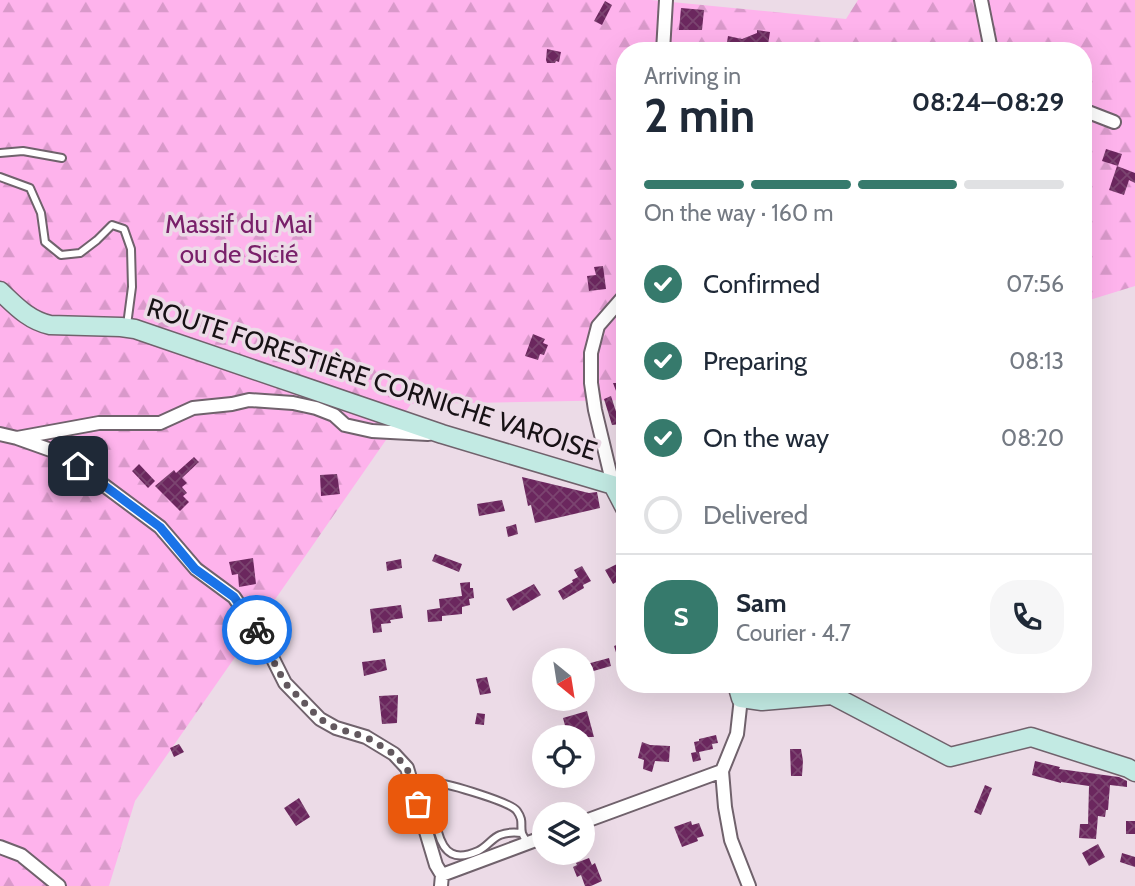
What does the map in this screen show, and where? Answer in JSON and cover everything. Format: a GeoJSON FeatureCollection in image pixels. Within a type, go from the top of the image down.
{"type":"FeatureCollection","features":[{"type":"Feature","properties":{"kind":"street"},"geometry":{"type":"LineString","coordinates":[[664,42],[666,0]]}},
{"type":"Feature","properties":{"kind":"street"},"geometry":{"type":"LineString","coordinates":[[982,0],[989,42]]}},
{"type":"Feature","properties":{"kind":"street"},"geometry":{"type":"LineString","coordinates":[[1092,113],[1114,122]]}},
{"type":"Feature","properties":{"kind":"street","name":"ROUTE FORESTIÈRE CORNICHE VAROISE"},"geometry":{"type":"LineString","coordinates":[[0,291],[20,310],[41,323],[127,327],[442,434],[613,485]]}},
{"type":"Feature","properties":{"kind":"street"},"geometry":{"type":"LineString","coordinates":[[616,305],[598,326],[591,353],[593,396],[616,491]]}},
{"type":"Feature","properties":{"kind":"street"},"geometry":{"type":"LineString","coordinates":[[17,438],[99,423],[160,423],[193,408],[249,400],[293,403],[316,408],[334,415],[345,425],[373,431],[442,434]]}},
{"type":"Feature","properties":{"kind":"street"},"geometry":{"type":"LineString","coordinates":[[0,434],[62,454],[160,527],[195,569],[234,597],[252,622],[285,683],[320,719],[336,728],[366,737],[394,754],[407,768],[442,880],[524,838],[532,838]]}},
{"type":"Feature","properties":{"kind":"street"},"geometry":{"type":"LineString","coordinates":[[739,693],[737,734],[722,771],[731,840],[749,886]]}},
{"type":"Feature","properties":{"kind":"street"},"geometry":{"type":"LineString","coordinates":[[744,693],[762,701],[832,695],[950,757],[1031,737],[1135,772]]}},
{"type":"Feature","properties":{"kind":"street"},"geometry":{"type":"LineString","coordinates":[[595,818],[722,771]]}},
{"type":"Feature","properties":{"kind":"street"},"geometry":{"type":"LineString","coordinates":[[0,847],[21,855],[59,886]]}},
{"type":"Feature","properties":{"kind":"lane"},"geometry":{"type":"LineString","coordinates":[[0,153],[23,151],[62,158]]}},
{"type":"Feature","properties":{"kind":"lane"},"geometry":{"type":"LineString","coordinates":[[0,177],[30,188],[41,213],[45,242],[61,255],[80,253],[112,225],[124,229],[132,262],[127,327]]}},
{"type":"Feature","properties":{"kind":"lane"},"geometry":{"type":"LineString","coordinates":[[438,783],[448,784],[514,807],[522,821],[524,838],[514,831],[499,835],[478,851],[465,854],[446,851],[441,843],[430,800],[431,789],[438,783]]}},
{"type":"Feature","properties":{"kind":"green space","name":"Massif du Mai ou de Sicié"},"geometry":{"type":"Polygon","coordinates":[[[0,0],[651,0],[846,19],[858,0],[1135,0],[1135,286],[1092,299],[1092,42],[616,42],[616,400],[411,404],[135,801],[109,886],[0,886],[0,0]]]}},
{"type":"Feature","properties":{"kind":"building"},"geometry":{"type":"Polygon","coordinates":[[[605,1],[612,5],[602,25],[594,21],[605,1]]]}},
{"type":"Feature","properties":{"kind":"building"},"geometry":{"type":"Polygon","coordinates":[[[681,8],[704,10],[702,30],[679,30],[681,8]]]}},
{"type":"Feature","properties":{"kind":"building"},"geometry":{"type":"Polygon","coordinates":[[[757,30],[770,32],[768,42],[727,42],[728,36],[742,39],[757,33],[757,30]]]}},
{"type":"Feature","properties":{"kind":"building"},"geometry":{"type":"Polygon","coordinates":[[[547,49],[561,52],[559,62],[547,63],[547,49]]]}},
{"type":"Feature","properties":{"kind":"building"},"geometry":{"type":"Polygon","coordinates":[[[1106,149],[1122,154],[1118,166],[1102,161],[1106,149]]]}},
{"type":"Feature","properties":{"kind":"building"},"geometry":{"type":"Polygon","coordinates":[[[1117,166],[1135,173],[1135,183],[1129,180],[1124,195],[1109,190],[1117,166]]]}},
{"type":"Feature","properties":{"kind":"building"},"geometry":{"type":"Polygon","coordinates":[[[603,266],[606,289],[589,291],[587,276],[596,275],[594,267],[603,266]]]}},
{"type":"Feature","properties":{"kind":"building"},"geometry":{"type":"Polygon","coordinates":[[[533,334],[545,339],[543,343],[548,345],[544,355],[540,354],[538,360],[525,356],[533,334]]]}},
{"type":"Feature","properties":{"kind":"building"},"geometry":{"type":"Polygon","coordinates":[[[611,396],[616,412],[616,424],[612,425],[604,399],[611,396]]]}},
{"type":"Feature","properties":{"kind":"building"},"geometry":{"type":"Polygon","coordinates":[[[194,457],[199,462],[182,478],[187,483],[182,487],[187,493],[183,496],[189,502],[180,511],[155,486],[194,457]]]}},
{"type":"Feature","properties":{"kind":"building"},"geometry":{"type":"Polygon","coordinates":[[[139,464],[155,481],[148,488],[132,471],[139,464]]]}},
{"type":"Feature","properties":{"kind":"building"},"geometry":{"type":"Polygon","coordinates":[[[337,474],[340,494],[321,496],[320,475],[337,474]]]}},
{"type":"Feature","properties":{"kind":"building"},"geometry":{"type":"Polygon","coordinates":[[[522,477],[589,493],[597,492],[600,508],[535,523],[531,505],[528,506],[522,477]]]}},
{"type":"Feature","properties":{"kind":"building"},"geometry":{"type":"Polygon","coordinates":[[[502,500],[505,511],[479,516],[477,504],[502,500]]]}},
{"type":"Feature","properties":{"kind":"building"},"geometry":{"type":"Polygon","coordinates":[[[516,524],[518,534],[508,537],[506,527],[516,524]]]}},
{"type":"Feature","properties":{"kind":"building"},"geometry":{"type":"Polygon","coordinates":[[[435,554],[462,564],[459,572],[432,561],[435,554]]]}},
{"type":"Feature","properties":{"kind":"building"},"geometry":{"type":"Polygon","coordinates":[[[253,558],[256,584],[239,587],[238,574],[232,575],[229,562],[253,558]]]}},
{"type":"Feature","properties":{"kind":"building"},"geometry":{"type":"Polygon","coordinates":[[[401,559],[402,568],[387,571],[386,562],[401,559]]]}},
{"type":"Feature","properties":{"kind":"building"},"geometry":{"type":"Polygon","coordinates":[[[616,564],[616,582],[613,584],[605,570],[616,564]]]}},
{"type":"Feature","properties":{"kind":"building"},"geometry":{"type":"Polygon","coordinates":[[[582,566],[591,581],[563,600],[558,591],[578,577],[574,570],[582,566]]]}},
{"type":"Feature","properties":{"kind":"building"},"geometry":{"type":"Polygon","coordinates":[[[470,582],[474,598],[469,599],[470,605],[462,607],[462,614],[442,616],[442,621],[428,622],[427,610],[440,608],[439,599],[462,596],[460,583],[470,582]]]}},
{"type":"Feature","properties":{"kind":"building"},"geometry":{"type":"Polygon","coordinates":[[[534,584],[541,595],[513,611],[506,599],[534,584]]]}},
{"type":"Feature","properties":{"kind":"building"},"geometry":{"type":"Polygon","coordinates":[[[401,605],[403,618],[381,624],[382,632],[373,633],[370,609],[401,605]]]}},
{"type":"Feature","properties":{"kind":"building"},"geometry":{"type":"Polygon","coordinates":[[[609,658],[611,666],[595,671],[595,662],[609,658]]]}},
{"type":"Feature","properties":{"kind":"building"},"geometry":{"type":"Polygon","coordinates":[[[385,659],[387,670],[364,676],[362,662],[385,659]]]}},
{"type":"Feature","properties":{"kind":"building"},"geometry":{"type":"Polygon","coordinates":[[[487,677],[491,693],[480,695],[476,679],[487,677]]]}},
{"type":"Feature","properties":{"kind":"building"},"geometry":{"type":"Polygon","coordinates":[[[398,695],[397,723],[382,724],[379,696],[398,695]]]}},
{"type":"Feature","properties":{"kind":"building"},"geometry":{"type":"Polygon","coordinates":[[[587,711],[591,725],[565,725],[563,718],[587,711]]]}},
{"type":"Feature","properties":{"kind":"building"},"geometry":{"type":"Polygon","coordinates":[[[477,713],[485,714],[484,725],[475,724],[477,713]]]}},
{"type":"Feature","properties":{"kind":"building"},"geometry":{"type":"Polygon","coordinates":[[[716,735],[718,743],[712,744],[713,749],[699,752],[701,760],[693,762],[691,753],[696,752],[694,742],[716,735]]]}},
{"type":"Feature","properties":{"kind":"building"},"geometry":{"type":"Polygon","coordinates":[[[642,742],[670,746],[669,762],[655,761],[652,772],[643,769],[644,760],[638,758],[642,742]]]}},
{"type":"Feature","properties":{"kind":"building"},"geometry":{"type":"Polygon","coordinates":[[[179,744],[184,752],[174,757],[170,748],[179,744]]]}},
{"type":"Feature","properties":{"kind":"building"},"geometry":{"type":"Polygon","coordinates":[[[790,749],[801,749],[802,776],[791,776],[790,749]]]}},
{"type":"Feature","properties":{"kind":"building"},"geometry":{"type":"Polygon","coordinates":[[[1035,761],[1060,767],[1059,769],[1119,777],[1127,781],[1127,787],[1110,785],[1108,810],[1105,817],[1098,816],[1096,839],[1079,838],[1080,824],[1088,824],[1089,786],[1061,783],[1032,775],[1035,761]]]}},
{"type":"Feature","properties":{"kind":"building"},"geometry":{"type":"Polygon","coordinates":[[[985,785],[992,788],[981,815],[974,812],[985,785]]]}},
{"type":"Feature","properties":{"kind":"building"},"geometry":{"type":"Polygon","coordinates":[[[299,798],[310,817],[296,826],[284,808],[299,798]]]}},
{"type":"Feature","properties":{"kind":"building"},"geometry":{"type":"Polygon","coordinates":[[[691,821],[692,825],[699,823],[704,836],[682,847],[674,827],[691,821]]]}},
{"type":"Feature","properties":{"kind":"building"},"geometry":{"type":"Polygon","coordinates":[[[1126,821],[1135,821],[1135,834],[1126,834],[1126,821]]]}},
{"type":"Feature","properties":{"kind":"building"},"geometry":{"type":"Polygon","coordinates":[[[1098,844],[1105,857],[1089,866],[1082,853],[1098,844]]]}},
{"type":"Feature","properties":{"kind":"building"},"geometry":{"type":"Polygon","coordinates":[[[1122,853],[1135,857],[1135,867],[1120,862],[1122,853]]]}},
{"type":"Feature","properties":{"kind":"building"},"geometry":{"type":"Polygon","coordinates":[[[595,863],[602,881],[585,886],[581,875],[577,877],[573,867],[595,863]]]}},
{"type":"Feature","properties":{"kind":"way so far"},"geometry":{"type":"LineString","coordinates":[[257,630],[285,683],[320,719],[336,728],[366,737],[394,754],[407,768],[418,804]]}},
{"type":"Feature","properties":{"kind":"route"},"geometry":{"type":"LineString","coordinates":[[78,466],[160,527],[195,569],[234,597],[257,630]]}}]}
